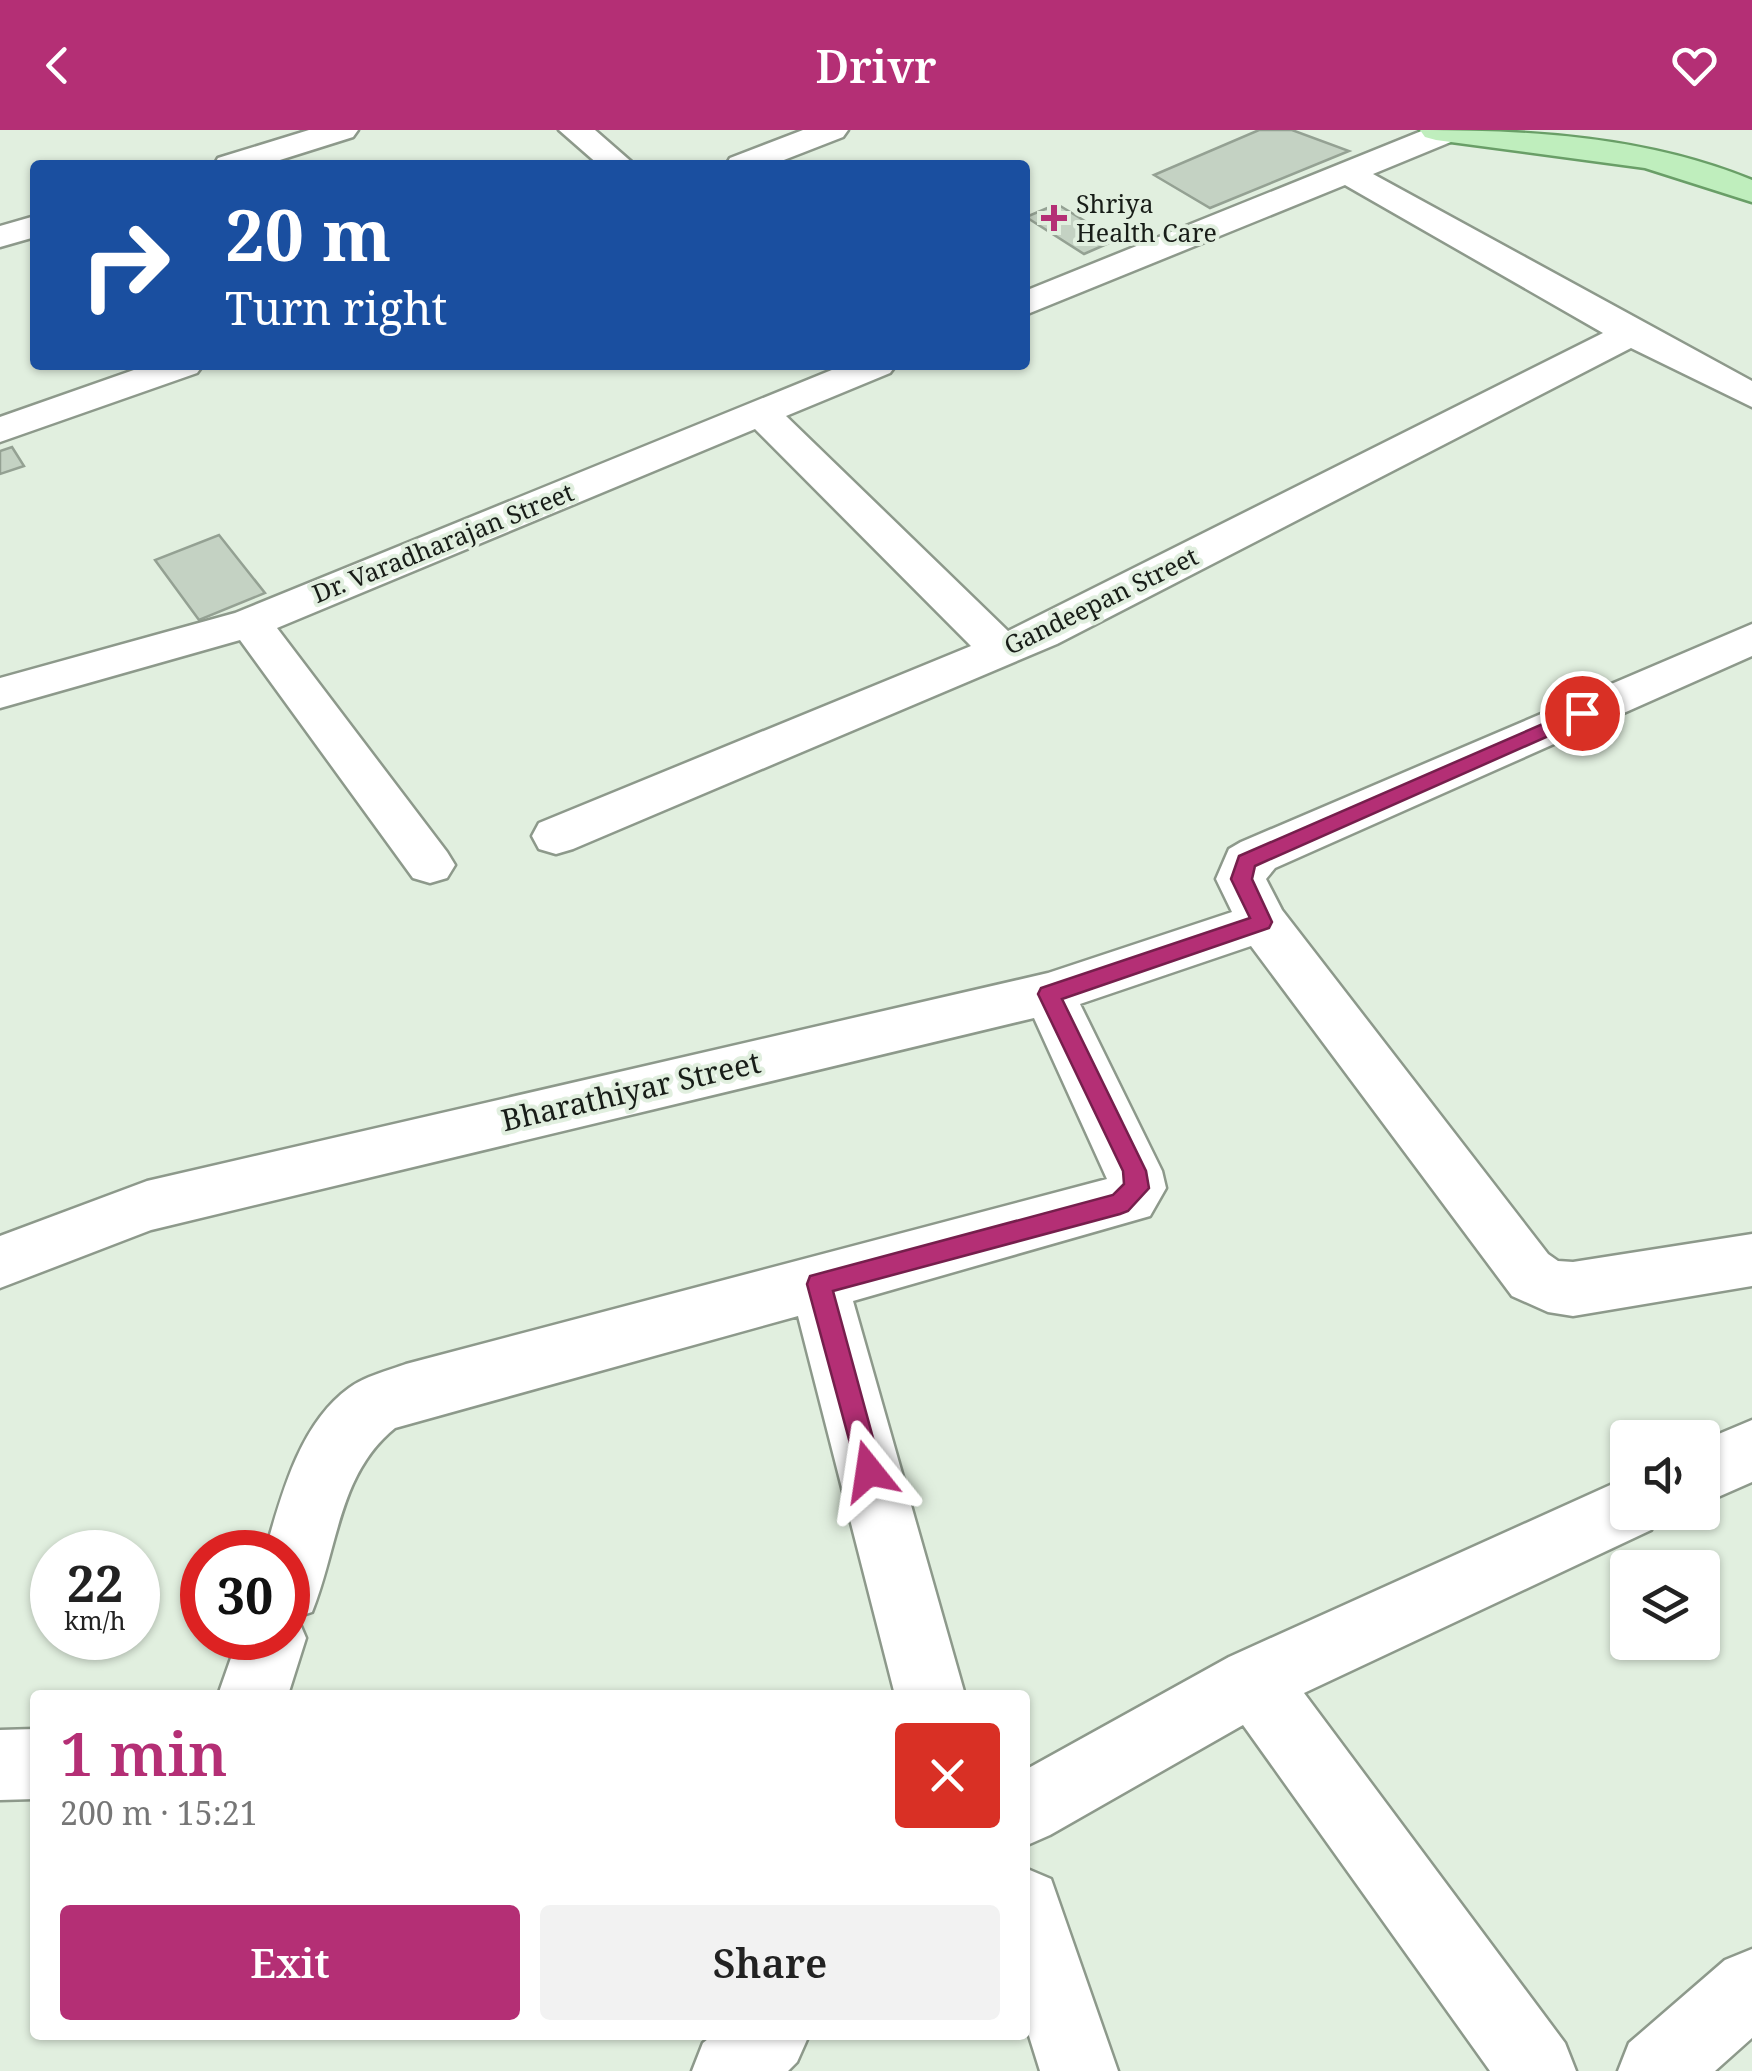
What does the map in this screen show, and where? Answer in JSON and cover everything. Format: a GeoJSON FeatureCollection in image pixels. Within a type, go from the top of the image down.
{"type":"FeatureCollection","features":[{"type":"Feature","properties":{"kind":"main road"},"geometry":{"type":"LineString","coordinates":[[1442,131],[1646,158],[1714,176],[1752,192]]}},
{"type":"Feature","properties":{"kind":"street"},"geometry":{"type":"LineString","coordinates":[[246,160],[342,130]]}},
{"type":"Feature","properties":{"kind":"street"},"geometry":{"type":"LineString","coordinates":[[575,130],[612,160]]}},
{"type":"Feature","properties":{"kind":"street"},"geometry":{"type":"LineString","coordinates":[[755,160],[832,130]]}},
{"type":"Feature","properties":{"kind":"street"},"geometry":{"type":"LineString","coordinates":[[1030,302],[1442,131]]}},
{"type":"Feature","properties":{"kind":"street"},"geometry":{"type":"LineString","coordinates":[[1346,172],[1631,333],[1752,396]]}},
{"type":"Feature","properties":{"kind":"street"},"geometry":{"type":"LineString","coordinates":[[0,237],[30,228]]}},
{"type":"Feature","properties":{"kind":"street","name":"Gandeepan Street"},"geometry":{"type":"LineString","coordinates":[[556,836],[1041,634],[1631,333]]}},
{"type":"Feature","properties":{"kind":"street"},"geometry":{"type":"LineString","coordinates":[[0,430],[170,370]]}},
{"type":"Feature","properties":{"kind":"street","name":"Dr. Varadharajan Street"},"geometry":{"type":"LineString","coordinates":[[0,693],[250,623],[865,370]]}},
{"type":"Feature","properties":{"kind":"street"},"geometry":{"type":"LineString","coordinates":[[760,413],[1002,651]]}},
{"type":"Feature","properties":{"kind":"street"},"geometry":{"type":"LineString","coordinates":[[250,623],[430,866]]}},
{"type":"Feature","properties":{"kind":"street"},"geometry":{"type":"LineString","coordinates":[[1752,639],[1246,862],[1241,879],[1262,922],[1527,1274],[1540,1284],[1553,1290],[1573,1289],[1752,1260]]}},
{"type":"Feature","properties":{"kind":"street","name":"Bharathiyar Street"},"geometry":{"type":"LineString","coordinates":[[0,1262],[146,1206],[1049,994],[1262,922]]}},
{"type":"Feature","properties":{"kind":"street"},"geometry":{"type":"LineString","coordinates":[[307,1530],[329,1461],[348,1430],[371,1408],[406,1393],[1130,1198],[1137,1188],[1134,1171],[1049,994]]}},
{"type":"Feature","properties":{"kind":"street"},"geometry":{"type":"LineString","coordinates":[[819,1284],[929,1690]]}},
{"type":"Feature","properties":{"kind":"street"},"geometry":{"type":"LineString","coordinates":[[1720,1465],[1752,1450]]}},
{"type":"Feature","properties":{"kind":"street"},"geometry":{"type":"LineString","coordinates":[[1030,1807],[1252,1682],[1610,1516]]}},
{"type":"Feature","properties":{"kind":"street"},"geometry":{"type":"LineString","coordinates":[[255,1690],[265,1660]]}},
{"type":"Feature","properties":{"kind":"street"},"geometry":{"type":"LineString","coordinates":[[1252,1682],[1536,2071]]}},
{"type":"Feature","properties":{"kind":"street"},"geometry":{"type":"LineString","coordinates":[[0,1765],[30,1764]]}},
{"type":"Feature","properties":{"kind":"street"},"geometry":{"type":"LineString","coordinates":[[1030,1920],[1079,2071]]}},
{"type":"Feature","properties":{"kind":"street"},"geometry":{"type":"LineString","coordinates":[[1657,2071],[1752,1987]]}},
{"type":"Feature","properties":{"kind":"street"},"geometry":{"type":"LineString","coordinates":[[732,2071],[765,2040]]}},
{"type":"Feature","properties":{"kind":"building"},"geometry":{"type":"Polygon","coordinates":[[[1259,130],[1292,130],[1349,151],[1210,208],[1154,175],[1259,130]]]}},
{"type":"Feature","properties":{"kind":"building"},"geometry":{"type":"Polygon","coordinates":[[[1057,204],[1116,240],[1084,254],[1030,220],[1030,215],[1057,204]]]}},
{"type":"Feature","properties":{"kind":"building"},"geometry":{"type":"Polygon","coordinates":[[[12,447],[24,466],[0,474],[0,451],[12,447]]]}},
{"type":"Feature","properties":{"kind":"building"},"geometry":{"type":"Polygon","coordinates":[[[219,535],[265,593],[199,620],[155,560],[219,535]]]}},
{"type":"Feature","properties":{"kind":"place","name":"Shriya Health Care"},"geometry":{"type":"Point","coordinates":[1054,218]}},
{"type":"Feature","properties":{"kind":"route"},"geometry":{"type":"LineString","coordinates":[[869,1471],[819,1284],[1120,1203],[1137,1188],[1134,1171],[1049,994],[1262,922],[1241,879],[1246,862],[1582,713]]}}]}
